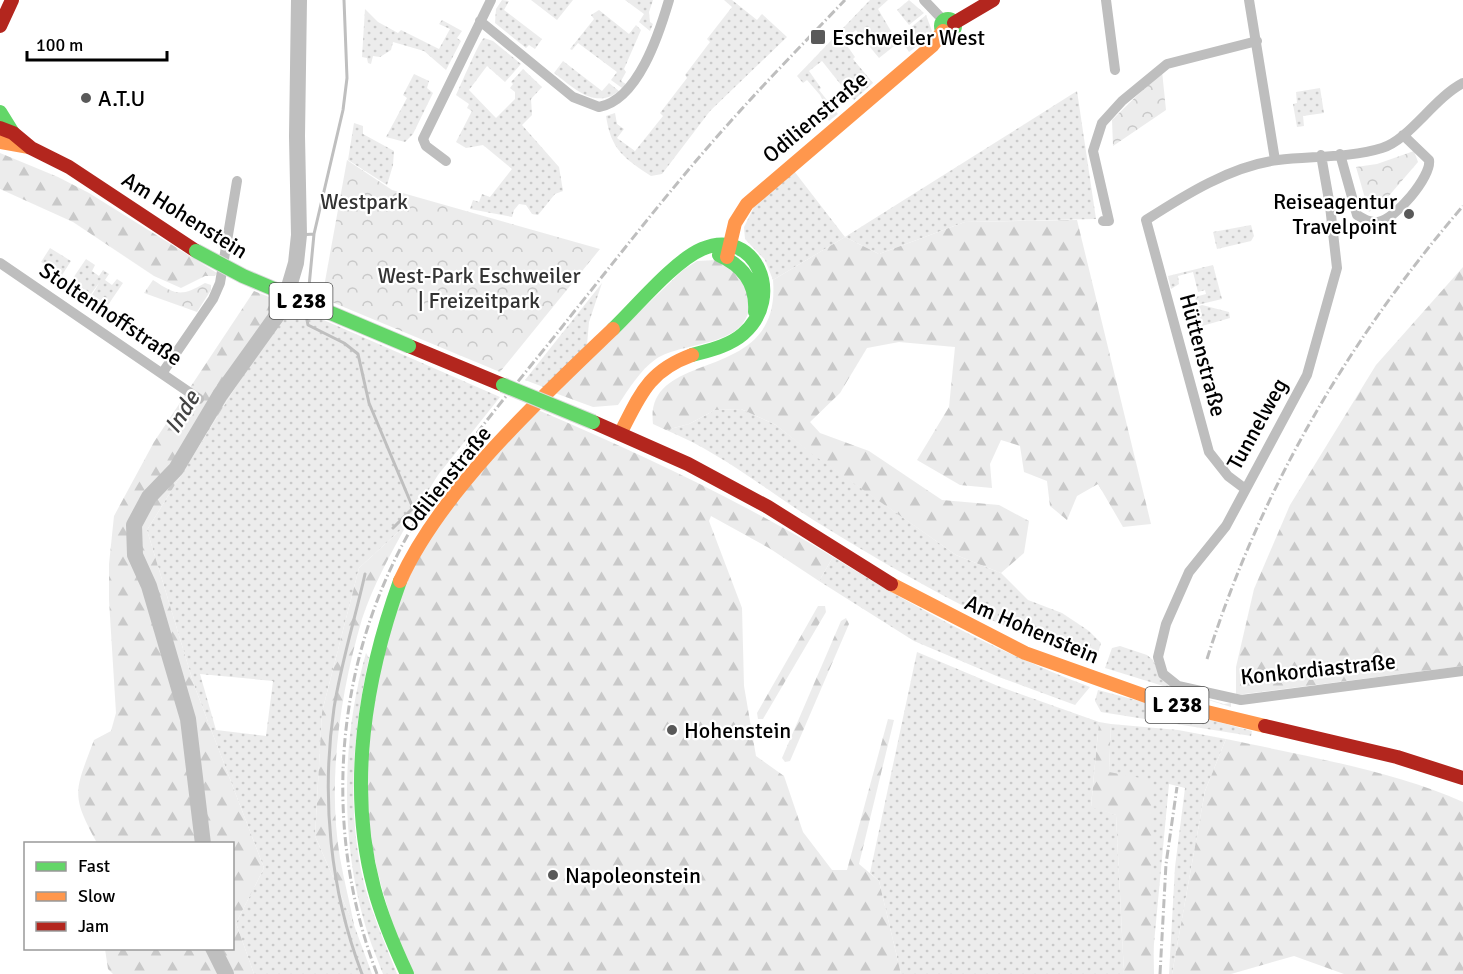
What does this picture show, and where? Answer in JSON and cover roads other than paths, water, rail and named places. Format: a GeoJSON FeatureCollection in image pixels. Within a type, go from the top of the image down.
{"type":"FeatureCollection","features":[{"type":"Feature","properties":{"kind":"main road"},"geometry":{"type":"LineString","coordinates":[[0,26],[12,0]]}},
{"type":"Feature","properties":{"kind":"main road","name":"Odilienstraße"},"geometry":{"type":"LineString","coordinates":[[407,974],[391,939],[374,886],[365,835],[362,792],[364,734],[372,681],[392,604],[421,541],[480,465],[664,279],[695,252],[718,244],[728,251],[735,223],[747,204],[932,46],[947,25],[993,0]]}},
{"type":"Feature","properties":{"kind":"main road","name":"Am Hohenstein"},"geometry":{"type":"LineString","coordinates":[[0,112],[6,130],[31,148],[69,167],[196,251],[243,276],[688,464],[768,507],[905,593],[1025,653],[1157,700],[1397,757],[1463,778]]}},
{"type":"Feature","properties":{"kind":"main road","name":"Am Hohenstein"},"geometry":{"type":"LineString","coordinates":[[0,142],[31,148]]}},
{"type":"Feature","properties":{"kind":"main road"},"geometry":{"type":"LineString","coordinates":[[620,434],[646,385],[662,369],[725,346],[738,339],[753,323],[763,303],[764,282],[752,259],[728,251]]}},
{"type":"Feature","properties":{"kind":"street"},"geometry":{"type":"LineString","coordinates":[[446,161],[426,146],[423,139],[491,0]]}},
{"type":"Feature","properties":{"kind":"street"},"geometry":{"type":"LineString","coordinates":[[480,21],[573,97],[599,107],[615,102],[639,75],[669,0]]}},
{"type":"Feature","properties":{"kind":"street"},"geometry":{"type":"LineString","coordinates":[[924,0],[947,25]]}},
{"type":"Feature","properties":{"kind":"street"},"geometry":{"type":"LineString","coordinates":[[1106,0],[1115,70]]}},
{"type":"Feature","properties":{"kind":"street"},"geometry":{"type":"LineString","coordinates":[[1249,0],[1275,160],[1382,148],[1403,135],[1426,111],[1463,83]]}},
{"type":"Feature","properties":{"kind":"street"},"geometry":{"type":"LineString","coordinates":[[1103,221],[1109,221],[1093,151],[1102,123],[1122,101],[1167,64],[1257,41]]}},
{"type":"Feature","properties":{"kind":"street"},"geometry":{"type":"LineString","coordinates":[[1340,154],[1356,215],[1369,222],[1379,222],[1392,218],[1424,179],[1429,169],[1429,160],[1403,135]]}},
{"type":"Feature","properties":{"kind":"street","name":"Tunnelweg"},"geometry":{"type":"LineString","coordinates":[[1178,686],[1163,674],[1158,657],[1166,624],[1188,572],[1226,526],[1244,488],[1307,375],[1337,268],[1321,155]]}},
{"type":"Feature","properties":{"kind":"street","name":"Hüttenstraße"},"geometry":{"type":"LineString","coordinates":[[1244,488],[1228,476],[1209,452],[1146,220],[1236,171],[1275,160]]}},
{"type":"Feature","properties":{"kind":"street"},"geometry":{"type":"LineString","coordinates":[[163,372],[213,299],[220,283],[237,181]]}},
{"type":"Feature","properties":{"kind":"street","name":"Stoltenhoffstraße"},"geometry":{"type":"LineString","coordinates":[[0,263],[163,372],[199,399]]}},
{"type":"Feature","properties":{"kind":"street","name":"Konkordiastraße"},"geometry":{"type":"LineString","coordinates":[[1178,686],[1241,700],[1463,671]]}},
{"type":"Feature","properties":{"kind":"waterway","name":"Inde"},"geometry":{"type":"LineString","coordinates":[[203,842],[188,719],[149,586],[135,555],[134,525],[149,497],[176,469],[220,395],[283,307],[296,263],[299,235],[297,136],[299,0]]}},
{"type":"Feature","properties":{"kind":"waterway"},"geometry":{"type":"LineString","coordinates":[[308,297],[314,234],[343,110],[347,78],[344,0]]}},
{"type":"Feature","properties":{"kind":"waterway"},"geometry":{"type":"LineString","coordinates":[[299,235],[314,234]]}},
{"type":"Feature","properties":{"kind":"waterway"},"geometry":{"type":"LineString","coordinates":[[305,310],[308,325],[344,343],[358,354],[369,403],[413,508],[393,528]]}},
{"type":"Feature","properties":{"kind":"waterway"},"geometry":{"type":"LineString","coordinates":[[362,974],[342,910],[336,876],[331,843],[328,775],[337,691],[365,574]]}},
{"type":"Feature","properties":{"kind":"waterway","name":"Inde"},"geometry":{"type":"LineString","coordinates":[[214,950],[226,974]]}},
{"type":"Feature","properties":{"kind":"railway"},"geometry":{"type":"LineString","coordinates":[[377,974],[359,918],[348,861],[343,803],[344,745],[352,687],[367,631],[387,576],[414,524],[432,496],[490,416],[691,167],[845,0]]}},
{"type":"Feature","properties":{"kind":"railway"},"geometry":{"type":"LineString","coordinates":[[1207,659],[1228,597],[1253,536],[1312,420],[1345,364],[1382,310],[1463,206]]}},
{"type":"Feature","properties":{"kind":"railway"},"geometry":{"type":"LineString","coordinates":[[1160,974],[1166,864],[1177,787]]}},
{"type":"Feature","properties":{"kind":"place","name":"Eschweiler West"},"geometry":{"type":"Point","coordinates":[818,37]}},
{"type":"Feature","properties":{"kind":"place","name":"A.T.U"},"geometry":{"type":"Point","coordinates":[86,98]}},
{"type":"Feature","properties":{"kind":"place","name":"Reiseagentur Travelpoint"},"geometry":{"type":"Point","coordinates":[1409,214]}},
{"type":"Feature","properties":{"kind":"place","name":"Hohenstein"},"geometry":{"type":"Point","coordinates":[672,730]}},
{"type":"Feature","properties":{"kind":"place","name":"Napoleonstein"},"geometry":{"type":"Point","coordinates":[553,875]}},
{"type":"Feature","properties":{"kind":"park label","name":"Westpark"},"geometry":{"type":"Point","coordinates":[364,201]}},
{"type":"Feature","properties":{"kind":"park label","name":"West-Park Eschweiler | Freizeitpark"},"geometry":{"type":"Point","coordinates":[479,288]}}]}
